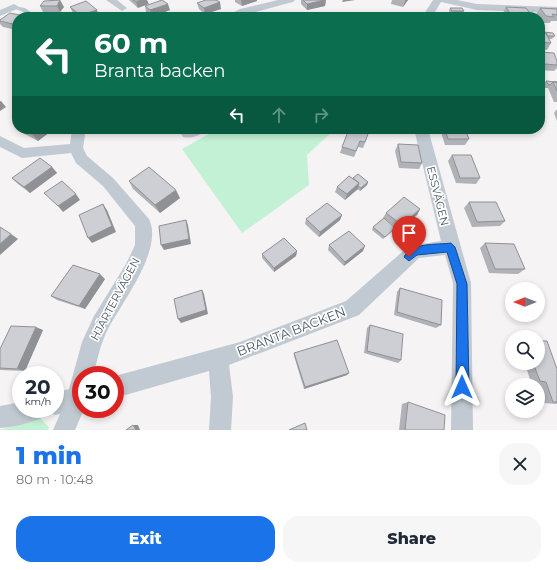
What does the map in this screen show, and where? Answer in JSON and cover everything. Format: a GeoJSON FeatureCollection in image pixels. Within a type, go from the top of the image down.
{"type":"FeatureCollection","features":[{"type":"Feature","properties":{"kind":"street"},"geometry":{"type":"LineString","coordinates":[[110,0],[122,8]]}},
{"type":"Feature","properties":{"kind":"street"},"geometry":{"type":"LineString","coordinates":[[241,12],[290,0]]}},
{"type":"Feature","properties":{"kind":"street"},"geometry":{"type":"LineString","coordinates":[[430,12],[438,0]]}},
{"type":"Feature","properties":{"kind":"street"},"geometry":{"type":"LineString","coordinates":[[444,0],[477,7],[557,10]]}},
{"type":"Feature","properties":{"kind":"street"},"geometry":{"type":"LineString","coordinates":[[0,13],[14,7]]}},
{"type":"Feature","properties":{"kind":"street"},"geometry":{"type":"LineString","coordinates":[[0,141],[22,153],[76,148],[78,134]]}},
{"type":"Feature","properties":{"kind":"street","name":"ESSVÄGEN"},"geometry":{"type":"LineString","coordinates":[[422,134],[462,284],[462,430]]}},
{"type":"Feature","properties":{"kind":"street","name":"HJÄRTERVÄGEN"},"geometry":{"type":"LineString","coordinates":[[76,148],[81,158],[108,182],[143,224],[142,245],[132,270],[101,322],[89,349],[85,366]]}},
{"type":"Feature","properties":{"kind":"street","name":"BRANTA BACKEN"},"geometry":{"type":"LineString","coordinates":[[124,384],[240,352],[352,308],[415,251],[451,247]]}},
{"type":"Feature","properties":{"kind":"street"},"geometry":{"type":"LineString","coordinates":[[218,358],[222,397],[220,430]]}},
{"type":"Feature","properties":{"kind":"street"},"geometry":{"type":"LineString","coordinates":[[64,430],[72,411]]}},
{"type":"Feature","properties":{"kind":"street"},"geometry":{"type":"LineString","coordinates":[[0,417],[12,416]]}},
{"type":"Feature","properties":{"kind":"lane"},"geometry":{"type":"LineString","coordinates":[[14,7],[28,12]]}},
{"type":"Feature","properties":{"kind":"green space"},"geometry":{"type":"Polygon","coordinates":[[[209,134],[330,134],[307,155],[309,185],[242,233],[182,149],[209,134]]]}},
{"type":"Feature","properties":{"kind":"green space"},"geometry":{"type":"Polygon","coordinates":[[[40,418],[49,427],[48,430],[0,430],[40,418]]]}},
{"type":"Feature","properties":{"kind":"building"},"geometry":{"type":"Polygon","coordinates":[[[60,0],[57,6],[40,6],[44,1],[60,0]]]}},
{"type":"Feature","properties":{"kind":"building"},"geometry":{"type":"Polygon","coordinates":[[[162,0],[168,4],[150,10],[145,6],[162,0]]]}},
{"type":"Feature","properties":{"kind":"building"},"geometry":{"type":"Polygon","coordinates":[[[206,0],[216,0],[220,2],[204,8],[197,3],[206,0]]]}},
{"type":"Feature","properties":{"kind":"building"},"geometry":{"type":"Polygon","coordinates":[[[303,0],[325,0],[307,4],[303,0]]]}},
{"type":"Feature","properties":{"kind":"building"},"geometry":{"type":"Polygon","coordinates":[[[86,1],[97,10],[90,12],[76,12],[70,7],[86,1]]]}},
{"type":"Feature","properties":{"kind":"building"},"geometry":{"type":"Polygon","coordinates":[[[506,7],[526,8],[529,12],[509,12],[506,7]]]}},
{"type":"Feature","properties":{"kind":"building"},"geometry":{"type":"Polygon","coordinates":[[[450,8],[462,8],[464,11],[452,11],[450,8]]]}},
{"type":"Feature","properties":{"kind":"building"},"geometry":{"type":"Polygon","coordinates":[[[540,8],[557,9],[557,15],[552,14],[554,17],[546,16],[545,12],[543,12],[540,8]]]}},
{"type":"Feature","properties":{"kind":"building"},"geometry":{"type":"Polygon","coordinates":[[[10,13],[12,13],[12,24],[0,20],[10,13]]]}},
{"type":"Feature","properties":{"kind":"building"},"geometry":{"type":"Polygon","coordinates":[[[545,32],[553,33],[555,36],[547,36],[545,32]]]}},
{"type":"Feature","properties":{"kind":"building"},"geometry":{"type":"Polygon","coordinates":[[[545,33],[546,33],[551,43],[545,42],[545,33]]]}},
{"type":"Feature","properties":{"kind":"building"},"geometry":{"type":"Polygon","coordinates":[[[545,52],[554,53],[557,65],[545,64],[545,52]]]}},
{"type":"Feature","properties":{"kind":"building"},"geometry":{"type":"Polygon","coordinates":[[[546,81],[556,82],[553,82],[550,85],[546,81]]]}},
{"type":"Feature","properties":{"kind":"building"},"geometry":{"type":"Polygon","coordinates":[[[553,82],[557,82],[557,91],[553,82]]]}},
{"type":"Feature","properties":{"kind":"building"},"geometry":{"type":"Polygon","coordinates":[[[347,134],[368,134],[365,142],[360,141],[356,151],[342,147],[347,134]]]}},
{"type":"Feature","properties":{"kind":"building"},"geometry":{"type":"Polygon","coordinates":[[[446,134],[467,134],[469,139],[448,139],[446,134]]]}},
{"type":"Feature","properties":{"kind":"building"},"geometry":{"type":"Polygon","coordinates":[[[398,144],[418,145],[422,163],[401,162],[398,144]]]}},
{"type":"Feature","properties":{"kind":"building"},"geometry":{"type":"Polygon","coordinates":[[[452,155],[471,155],[480,178],[460,178],[452,155]]]}},
{"type":"Feature","properties":{"kind":"building"},"geometry":{"type":"Polygon","coordinates":[[[40,158],[52,167],[24,187],[12,178],[40,158]]]}},
{"type":"Feature","properties":{"kind":"building"},"geometry":{"type":"Polygon","coordinates":[[[149,167],[176,190],[155,205],[129,181],[149,167]]]}},
{"type":"Feature","properties":{"kind":"building"},"geometry":{"type":"Polygon","coordinates":[[[358,174],[368,182],[361,188],[358,186],[359,183],[353,178],[358,174]]]}},
{"type":"Feature","properties":{"kind":"building"},"geometry":{"type":"Polygon","coordinates":[[[349,176],[359,183],[347,194],[337,187],[349,176]]]}},
{"type":"Feature","properties":{"kind":"building"},"geometry":{"type":"Polygon","coordinates":[[[62,181],[76,194],[58,206],[44,193],[62,181]]]}},
{"type":"Feature","properties":{"kind":"building"},"geometry":{"type":"Polygon","coordinates":[[[404,197],[420,209],[402,225],[386,213],[404,197]]]}},
{"type":"Feature","properties":{"kind":"building"},"geometry":{"type":"Polygon","coordinates":[[[469,202],[496,202],[505,221],[477,222],[469,202]]]}},
{"type":"Feature","properties":{"kind":"building"},"geometry":{"type":"Polygon","coordinates":[[[327,203],[342,215],[320,232],[306,219],[327,203]]]}},
{"type":"Feature","properties":{"kind":"building"},"geometry":{"type":"Polygon","coordinates":[[[103,204],[112,226],[88,238],[79,215],[103,204]]]}},
{"type":"Feature","properties":{"kind":"building"},"geometry":{"type":"Polygon","coordinates":[[[384,218],[395,228],[385,237],[373,227],[384,218]]]}},
{"type":"Feature","properties":{"kind":"building"},"geometry":{"type":"Polygon","coordinates":[[[186,220],[189,239],[161,245],[159,226],[186,220]]]}},
{"type":"Feature","properties":{"kind":"building"},"geometry":{"type":"Polygon","coordinates":[[[0,227],[11,234],[0,244],[0,227]]]}},
{"type":"Feature","properties":{"kind":"building"},"geometry":{"type":"Polygon","coordinates":[[[349,231],[365,246],[345,262],[329,245],[349,231]]]}},
{"type":"Feature","properties":{"kind":"building"},"geometry":{"type":"Polygon","coordinates":[[[284,238],[297,251],[274,268],[262,254],[284,238]]]}},
{"type":"Feature","properties":{"kind":"building"},"geometry":{"type":"Polygon","coordinates":[[[485,243],[514,244],[525,269],[495,269],[485,243]]]}},
{"type":"Feature","properties":{"kind":"building"},"geometry":{"type":"Polygon","coordinates":[[[73,265],[100,274],[79,306],[51,296],[73,265]]]}},
{"type":"Feature","properties":{"kind":"building"},"geometry":{"type":"Polygon","coordinates":[[[400,288],[442,300],[441,325],[397,312],[400,288]]]}},
{"type":"Feature","properties":{"kind":"building"},"geometry":{"type":"Polygon","coordinates":[[[202,290],[206,310],[178,319],[174,299],[202,290]]]}},
{"type":"Feature","properties":{"kind":"building"},"geometry":{"type":"Polygon","coordinates":[[[370,325],[403,334],[401,360],[367,351],[370,325]]]}},
{"type":"Feature","properties":{"kind":"building"},"geometry":{"type":"Polygon","coordinates":[[[11,326],[36,327],[18,366],[12,366],[12,369],[0,368],[0,349],[11,326]]]}},
{"type":"Feature","properties":{"kind":"building"},"geometry":{"type":"Polygon","coordinates":[[[337,340],[349,373],[305,387],[294,353],[337,340]]]}},
{"type":"Feature","properties":{"kind":"building"},"geometry":{"type":"Polygon","coordinates":[[[545,341],[547,341],[557,369],[557,402],[553,402],[545,382],[545,378],[539,378],[536,370],[545,370],[545,341]]]}},
{"type":"Feature","properties":{"kind":"building"},"geometry":{"type":"Polygon","coordinates":[[[408,402],[445,415],[444,430],[405,430],[408,402]]]}},
{"type":"Feature","properties":{"kind":"building"},"geometry":{"type":"Polygon","coordinates":[[[305,423],[307,430],[289,430],[305,423]]]}},
{"type":"Feature","properties":{"kind":"building"},"geometry":{"type":"Polygon","coordinates":[[[133,425],[136,430],[126,430],[133,425]]]}},
{"type":"Feature","properties":{"kind":"route"},"geometry":{"type":"LineString","coordinates":[[409,257],[415,251],[451,247],[462,284],[462,387]]}}]}
